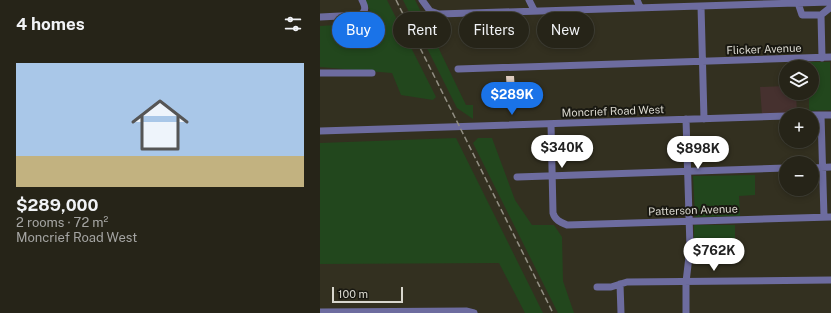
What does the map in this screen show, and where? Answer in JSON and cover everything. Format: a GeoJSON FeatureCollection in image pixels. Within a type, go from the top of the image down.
{"type":"FeatureCollection","features":[{"type":"Feature","properties":{"kind":"street"},"geometry":{"type":"LineString","coordinates":[[320,17],[358,16],[365,12],[365,6],[362,0]]}},
{"type":"Feature","properties":{"kind":"street"},"geometry":{"type":"LineString","coordinates":[[422,0],[430,11],[439,14],[831,2]]}},
{"type":"Feature","properties":{"kind":"street"},"geometry":{"type":"LineString","coordinates":[[529,0],[534,10]]}},
{"type":"Feature","properties":{"kind":"street"},"geometry":{"type":"LineString","coordinates":[[637,0],[640,8]]}},
{"type":"Feature","properties":{"kind":"street"},"geometry":{"type":"LineString","coordinates":[[802,2],[802,15],[820,15],[831,7]]}},
{"type":"Feature","properties":{"kind":"street"},"geometry":{"type":"LineString","coordinates":[[701,6],[704,119]]}},
{"type":"Feature","properties":{"kind":"street"},"geometry":{"type":"LineString","coordinates":[[820,15],[822,58]]}},
{"type":"Feature","properties":{"kind":"street","name":"Flicker Avenue"},"geometry":{"type":"LineString","coordinates":[[458,69],[831,57]]}},
{"type":"Feature","properties":{"kind":"street"},"geometry":{"type":"LineString","coordinates":[[320,73],[372,73]]}},
{"type":"Feature","properties":{"kind":"street"},"geometry":{"type":"LineString","coordinates":[[828,217],[823,167],[821,115],[831,115]]}},
{"type":"Feature","properties":{"kind":"street","name":"Moncrief Road West"},"geometry":{"type":"LineString","coordinates":[[320,131],[779,116]]}},
{"type":"Feature","properties":{"kind":"street"},"geometry":{"type":"LineString","coordinates":[[686,119],[690,221],[690,248],[686,282],[686,313]]}},
{"type":"Feature","properties":{"kind":"street"},"geometry":{"type":"LineString","coordinates":[[551,124],[552,176]]}},
{"type":"Feature","properties":{"kind":"street"},"geometry":{"type":"LineString","coordinates":[[819,167],[831,167]]}},
{"type":"Feature","properties":{"kind":"street"},"geometry":{"type":"LineString","coordinates":[[517,177],[779,168]]}},
{"type":"Feature","properties":{"kind":"street","name":"Patterson Avenue"},"geometry":{"type":"LineString","coordinates":[[552,176],[553,213],[557,221],[567,225],[828,217]]}},
{"type":"Feature","properties":{"kind":"street"},"geometry":{"type":"LineString","coordinates":[[597,287],[611,287],[627,282],[831,280]]}},
{"type":"Feature","properties":{"kind":"street"},"geometry":{"type":"LineString","coordinates":[[620,284],[621,313]]}},
{"type":"Feature","properties":{"kind":"street"},"geometry":{"type":"LineString","coordinates":[[320,312],[466,311],[474,313]]}},
{"type":"Feature","properties":{"kind":"shaded area"},"geometry":{"type":"Polygon","coordinates":[[[779,86],[779,100],[796,100],[797,108],[779,108],[779,115],[762,115],[760,87],[779,86]]]}},
{"type":"Feature","properties":{"kind":"green space"},"geometry":{"type":"Polygon","coordinates":[[[365,0],[387,0],[393,12],[393,48],[411,48],[436,97],[433,100],[401,95],[392,73],[320,67],[320,26],[332,25],[332,48],[385,48],[385,12],[371,12],[365,0]]]}},
{"type":"Feature","properties":{"kind":"green space"},"geometry":{"type":"Polygon","coordinates":[[[403,0],[415,0],[421,12],[409,12],[403,0]]]}},
{"type":"Feature","properties":{"kind":"green space"},"geometry":{"type":"Polygon","coordinates":[[[427,48],[439,48],[466,105],[473,105],[473,119],[457,108],[427,48]]]}},
{"type":"Feature","properties":{"kind":"green space"},"geometry":{"type":"Polygon","coordinates":[[[819,62],[830,62],[831,110],[819,111],[819,108],[809,108],[809,100],[819,100],[819,62]]]}},
{"type":"Feature","properties":{"kind":"green space"},"geometry":{"type":"Polygon","coordinates":[[[456,138],[543,313],[525,313],[499,263],[320,264],[320,143],[456,138]]]}},
{"type":"Feature","properties":{"kind":"green space"},"geometry":{"type":"Polygon","coordinates":[[[478,138],[492,138],[515,200],[532,225],[554,225],[562,237],[563,281],[574,313],[558,313],[473,143],[478,138]]]}},
{"type":"Feature","properties":{"kind":"green space"},"geometry":{"type":"Polygon","coordinates":[[[755,175],[755,195],[739,196],[740,216],[695,217],[693,176],[755,175]]]}},
{"type":"Feature","properties":{"kind":"green space"},"geometry":{"type":"Polygon","coordinates":[[[694,225],[735,225],[735,253],[694,253],[694,225]]]}},
{"type":"Feature","properties":{"kind":"building"},"geometry":{"type":"Polygon","coordinates":[[[506,76],[514,76],[515,91],[507,92],[506,76]]]}},
{"type":"Feature","properties":{"kind":"building"},"geometry":{"type":"Polygon","coordinates":[[[583,137],[584,149],[577,149],[577,138],[583,137]]]}},
{"type":"Feature","properties":{"kind":"railway"},"geometry":{"type":"LineString","coordinates":[[396,0],[553,313]]}}]}
